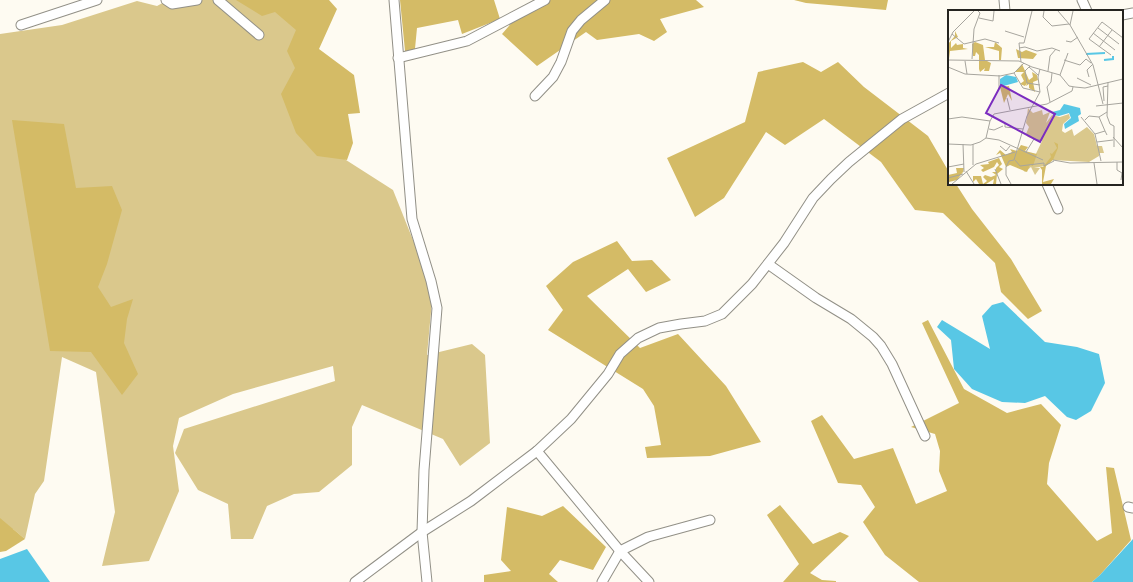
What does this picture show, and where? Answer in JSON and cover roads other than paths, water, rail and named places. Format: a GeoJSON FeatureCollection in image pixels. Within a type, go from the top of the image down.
{"type":"FeatureCollection","features":[{"type":"Feature","properties":{"kind":"street"},"geometry":{"type":"LineString","coordinates":[[21,25],[97,0]]}},
{"type":"Feature","properties":{"kind":"street"},"geometry":{"type":"LineString","coordinates":[[166,0],[172,4],[197,0]]}},
{"type":"Feature","properties":{"kind":"street"},"geometry":{"type":"LineString","coordinates":[[218,0],[259,35]]}},
{"type":"Feature","properties":{"kind":"street"},"geometry":{"type":"LineString","coordinates":[[394,0],[412,219],[431,281],[437,308],[424,470],[422,532],[427,582]]}},
{"type":"Feature","properties":{"kind":"street"},"geometry":{"type":"LineString","coordinates":[[398,58],[467,41],[545,0]]}},
{"type":"Feature","properties":{"kind":"street"},"geometry":{"type":"LineString","coordinates":[[535,96],[554,77],[572,31],[581,20],[605,0]]}},
{"type":"Feature","properties":{"kind":"street"},"geometry":{"type":"LineString","coordinates":[[1004,0],[1006,10]]}},
{"type":"Feature","properties":{"kind":"street"},"geometry":{"type":"LineString","coordinates":[[1082,0],[1087,10]]}},
{"type":"Feature","properties":{"kind":"street"},"geometry":{"type":"LineString","coordinates":[[1123,15],[1133,13]]}},
{"type":"Feature","properties":{"kind":"street"},"geometry":{"type":"LineString","coordinates":[[355,582],[422,532],[471,501],[537,451],[571,419],[608,374],[620,354],[638,338],[659,328],[705,322],[722,314],[752,284],[768,264],[813,198],[836,174],[902,119],[948,94]]}},
{"type":"Feature","properties":{"kind":"street"},"geometry":{"type":"LineString","coordinates":[[1047,185],[1058,209]]}},
{"type":"Feature","properties":{"kind":"street"},"geometry":{"type":"LineString","coordinates":[[768,264],[816,298],[851,319],[873,336],[892,364],[925,436]]}},
{"type":"Feature","properties":{"kind":"street"},"geometry":{"type":"LineString","coordinates":[[537,451],[620,550],[649,582]]}},
{"type":"Feature","properties":{"kind":"street"},"geometry":{"type":"LineString","coordinates":[[602,582],[620,550],[648,537],[710,520]]}},
{"type":"Feature","properties":{"kind":"water"},"geometry":{"type":"Polygon","coordinates":[[[1003,302],[1045,342],[1077,347],[1099,354],[1105,383],[1091,411],[1076,420],[1067,417],[1045,396],[1025,403],[1002,402],[972,389],[954,369],[951,340],[937,327],[942,320],[990,349],[982,316],[992,305],[1003,302]]]}},
{"type":"Feature","properties":{"kind":"water"},"geometry":{"type":"Polygon","coordinates":[[[1133,539],[1133,582],[1092,582],[1100,575],[1133,539]]]}},
{"type":"Feature","properties":{"kind":"water"},"geometry":{"type":"Polygon","coordinates":[[[27,549],[50,582],[0,582],[0,559],[27,549]]]}}]}
